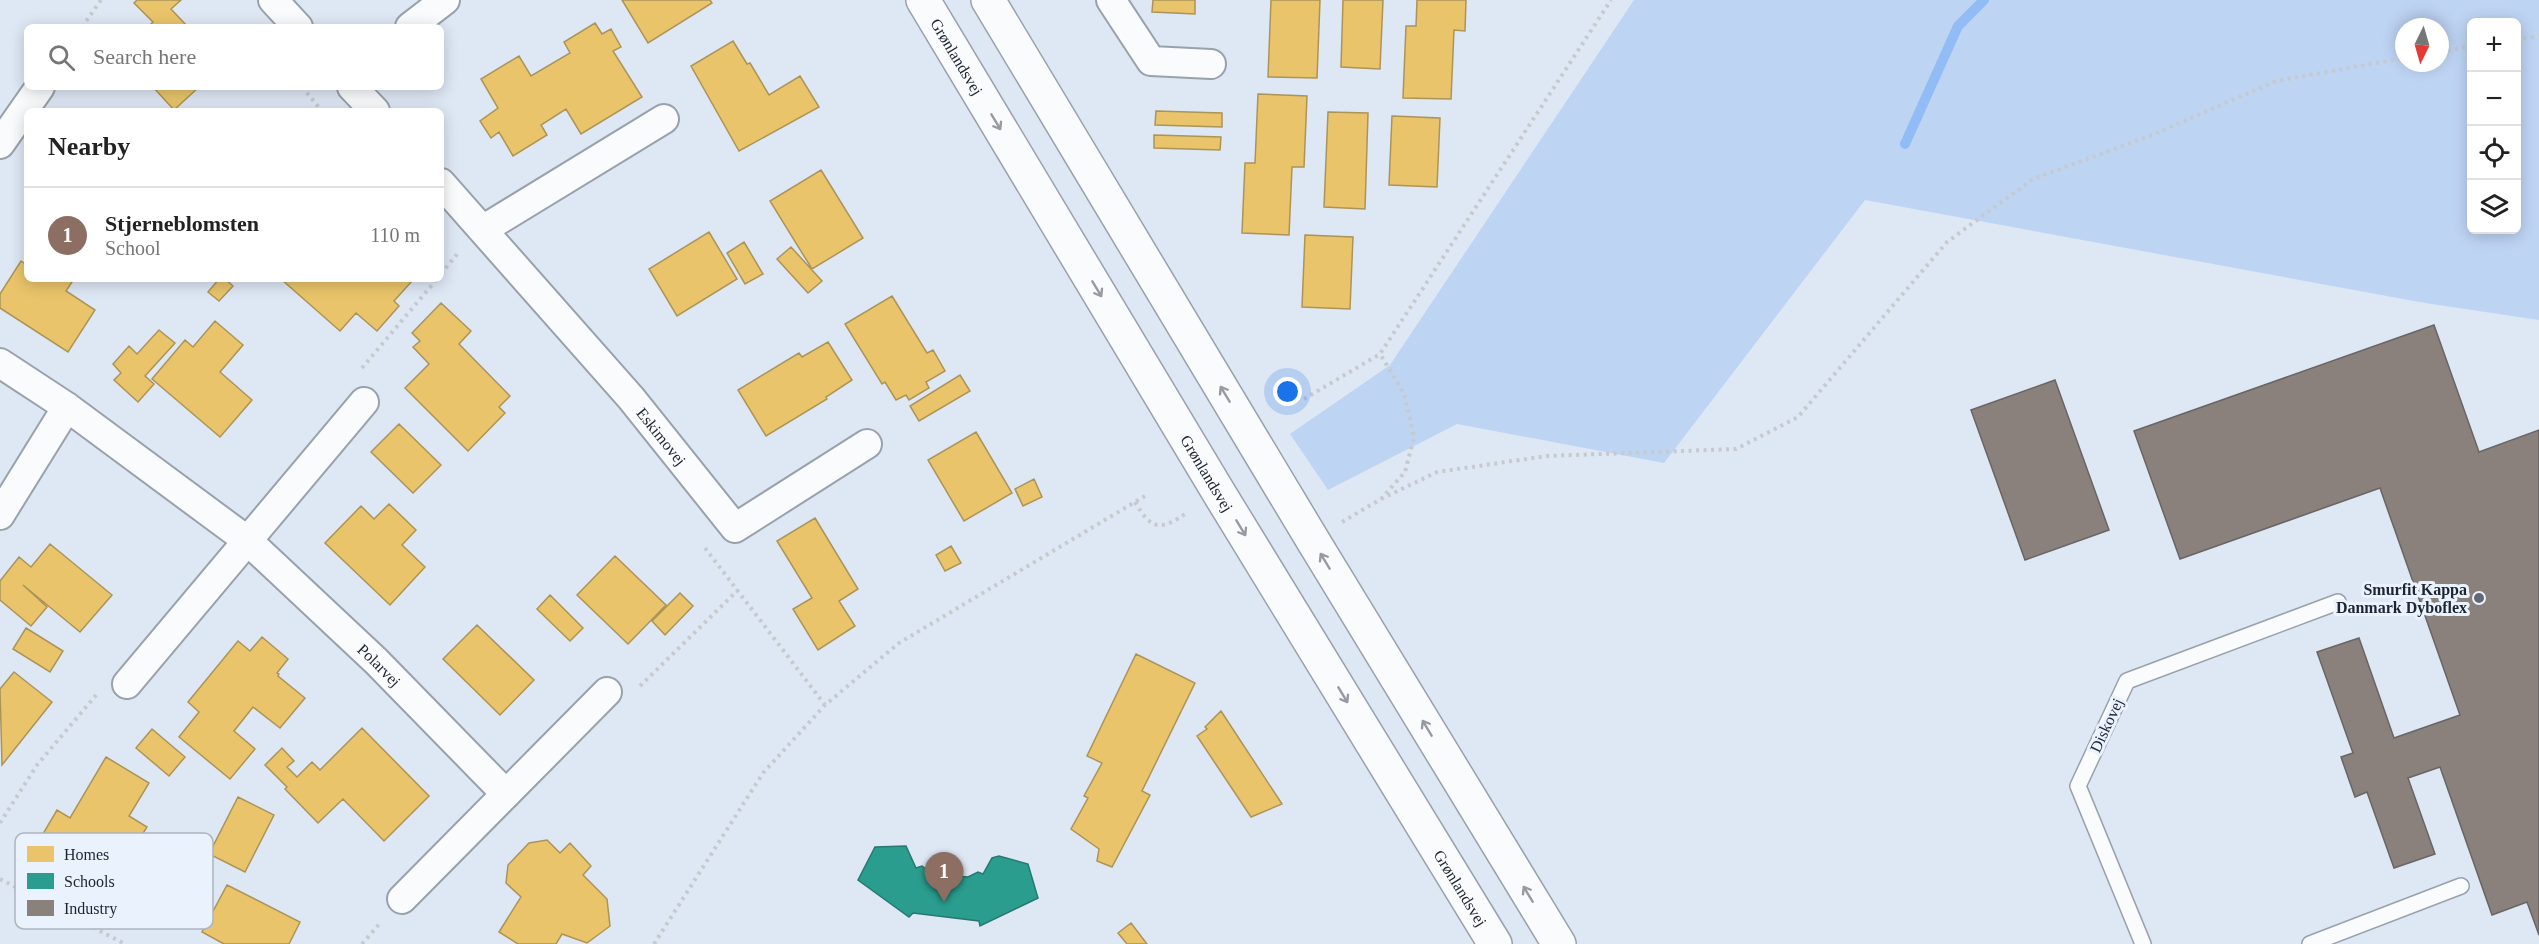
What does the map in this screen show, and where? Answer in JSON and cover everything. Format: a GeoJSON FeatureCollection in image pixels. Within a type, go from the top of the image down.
{"type":"FeatureCollection","features":[{"type":"Feature","properties":{"kind":"street"},"geometry":{"type":"LineString","coordinates":[[273,0],[295,24]]}},
{"type":"Feature","properties":{"kind":"street"},"geometry":{"type":"LineString","coordinates":[[414,24],[445,0]]}},
{"type":"Feature","properties":{"kind":"street","name":"Grønlandsvej"},"geometry":{"type":"LineString","coordinates":[[923,0],[1219,493],[1495,944]]}},
{"type":"Feature","properties":{"kind":"street"},"geometry":{"type":"LineString","coordinates":[[988,0],[1559,944]]}},
{"type":"Feature","properties":{"kind":"street"},"geometry":{"type":"LineString","coordinates":[[1111,0],[1151,61],[1211,64]]}},
{"type":"Feature","properties":{"kind":"street"},"geometry":{"type":"LineString","coordinates":[[25,108],[38,90]]}},
{"type":"Feature","properties":{"kind":"street"},"geometry":{"type":"LineString","coordinates":[[355,90],[372,108]]}},
{"type":"Feature","properties":{"kind":"street"},"geometry":{"type":"LineString","coordinates":[[0,144],[24,110]]}},
{"type":"Feature","properties":{"kind":"street"},"geometry":{"type":"LineString","coordinates":[[484,229],[664,119]]}},
{"type":"Feature","properties":{"kind":"street","name":"Eskimovej"},"geometry":{"type":"LineString","coordinates":[[444,186],[631,398],[735,528],[867,444]]}},
{"type":"Feature","properties":{"kind":"street","name":"Polarvej"},"geometry":{"type":"LineString","coordinates":[[0,363],[67,407],[248,541],[376,661],[506,794]]}},
{"type":"Feature","properties":{"kind":"street"},"geometry":{"type":"LineString","coordinates":[[127,684],[364,402]]}},
{"type":"Feature","properties":{"kind":"street"},"geometry":{"type":"LineString","coordinates":[[0,515],[67,407]]}},
{"type":"Feature","properties":{"kind":"street"},"geometry":{"type":"LineString","coordinates":[[402,899],[607,692]]}},
{"type":"Feature","properties":{"kind":"lane","name":"Diskovej"},"geometry":{"type":"LineString","coordinates":[[2143,944],[2078,786],[2127,681],[2338,602]]}},
{"type":"Feature","properties":{"kind":"lane"},"geometry":{"type":"LineString","coordinates":[[2310,944],[2461,886]]}},
{"type":"Feature","properties":{"kind":"path"},"geometry":{"type":"LineString","coordinates":[[84,24],[101,0]]}},
{"type":"Feature","properties":{"kind":"path"},"geometry":{"type":"LineString","coordinates":[[1304,399],[1380,354],[1611,0]]}},
{"type":"Feature","properties":{"kind":"path"},"geometry":{"type":"LineString","coordinates":[[2521,38],[2539,36]]}},
{"type":"Feature","properties":{"kind":"path"},"geometry":{"type":"LineString","coordinates":[[2449,50],[2467,47]]}},
{"type":"Feature","properties":{"kind":"path"},"geometry":{"type":"LineString","coordinates":[[1341,522],[1381,499],[1437,472],[1547,456],[1736,449],[1798,417],[1947,242],[2033,179],[2152,135],[2276,81],[2395,60]]}},
{"type":"Feature","properties":{"kind":"path"},"geometry":{"type":"LineString","coordinates":[[304,90],[320,108]]}},
{"type":"Feature","properties":{"kind":"path"},"geometry":{"type":"LineString","coordinates":[[452,247],[466,262]]}},
{"type":"Feature","properties":{"kind":"path"},"geometry":{"type":"LineString","coordinates":[[444,270],[458,253]]}},
{"type":"Feature","properties":{"kind":"path"},"geometry":{"type":"LineString","coordinates":[[364,402],[358,374],[435,282]]}},
{"type":"Feature","properties":{"kind":"path"},"geometry":{"type":"LineString","coordinates":[[1380,354],[1404,393],[1414,437],[1405,472],[1381,499]]}},
{"type":"Feature","properties":{"kind":"path"},"geometry":{"type":"LineString","coordinates":[[1135,502],[1146,520],[1155,526],[1174,522],[1219,493]]}},
{"type":"Feature","properties":{"kind":"path"},"geometry":{"type":"LineString","coordinates":[[654,944],[763,773],[825,705],[899,644],[1145,496]]}},
{"type":"Feature","properties":{"kind":"path"},"geometry":{"type":"LineString","coordinates":[[703,545],[825,705]]}},
{"type":"Feature","properties":{"kind":"path"},"geometry":{"type":"LineString","coordinates":[[607,692],[629,697],[738,590]]}},
{"type":"Feature","properties":{"kind":"path"},"geometry":{"type":"LineString","coordinates":[[0,823],[37,765],[107,682],[127,684]]}},
{"type":"Feature","properties":{"kind":"path"},"geometry":{"type":"LineString","coordinates":[[0,879],[15,887]]}},
{"type":"Feature","properties":{"kind":"path"},"geometry":{"type":"LineString","coordinates":[[96,929],[125,944]]}},
{"type":"Feature","properties":{"kind":"shaded area"},"geometry":{"type":"Polygon","coordinates":[[[1634,0],[2539,0],[2539,320],[2425,303],[1865,200],[1664,463],[1457,424],[1328,490],[1290,434],[1390,365],[1634,0]]]}},
{"type":"Feature","properties":{"kind":"building: Homes"},"geometry":{"type":"Polygon","coordinates":[[[137,0],[181,0],[171,9],[185,24],[151,24],[153,22],[134,3],[137,0]]]}},
{"type":"Feature","properties":{"kind":"building: Homes"},"geometry":{"type":"Polygon","coordinates":[[[622,0],[710,0],[712,3],[648,43],[622,0]]]}},
{"type":"Feature","properties":{"kind":"building: Homes"},"geometry":{"type":"Polygon","coordinates":[[[1153,0],[1195,0],[1195,14],[1152,12],[1153,0]]]}},
{"type":"Feature","properties":{"kind":"building: Homes"},"geometry":{"type":"Polygon","coordinates":[[[1271,0],[1320,0],[1317,78],[1268,77],[1271,0]]]}},
{"type":"Feature","properties":{"kind":"building: Homes"},"geometry":{"type":"Polygon","coordinates":[[[1343,0],[1383,0],[1380,69],[1341,67],[1343,0]]]}},
{"type":"Feature","properties":{"kind":"building: Homes"},"geometry":{"type":"Polygon","coordinates":[[[1417,0],[1466,0],[1465,31],[1454,30],[1451,99],[1403,98],[1406,26],[1416,26],[1417,0]]]}},
{"type":"Feature","properties":{"kind":"building: Homes"},"geometry":{"type":"Polygon","coordinates":[[[595,23],[602,34],[611,29],[621,47],[613,51],[642,97],[581,134],[566,109],[541,125],[547,135],[513,156],[499,132],[491,138],[480,121],[498,108],[481,79],[519,56],[531,76],[570,53],[564,42],[595,23]]]}},
{"type":"Feature","properties":{"kind":"building: Homes"},"geometry":{"type":"Polygon","coordinates":[[[733,41],[747,64],[750,63],[769,95],[800,76],[819,107],[739,151],[691,66],[733,41]]]}},
{"type":"Feature","properties":{"kind":"building: Homes"},"geometry":{"type":"Polygon","coordinates":[[[156,90],[196,90],[176,108],[172,108],[156,90]]]}},
{"type":"Feature","properties":{"kind":"building: Homes"},"geometry":{"type":"Polygon","coordinates":[[[1258,94],[1307,96],[1304,167],[1292,167],[1289,235],[1242,233],[1245,163],[1255,163],[1258,94]]]}},
{"type":"Feature","properties":{"kind":"building: Homes"},"geometry":{"type":"Polygon","coordinates":[[[1156,111],[1222,113],[1222,127],[1155,125],[1156,111]]]}},
{"type":"Feature","properties":{"kind":"building: Homes"},"geometry":{"type":"Polygon","coordinates":[[[1328,112],[1368,113],[1365,209],[1324,207],[1328,112]]]}},
{"type":"Feature","properties":{"kind":"building: Homes"},"geometry":{"type":"Polygon","coordinates":[[[1392,116],[1440,118],[1437,187],[1389,185],[1392,116]]]}},
{"type":"Feature","properties":{"kind":"building: Homes"},"geometry":{"type":"Polygon","coordinates":[[[1154,135],[1221,137],[1220,150],[1154,148],[1154,135]]]}},
{"type":"Feature","properties":{"kind":"building: Homes"},"geometry":{"type":"Polygon","coordinates":[[[821,170],[863,238],[812,269],[770,201],[821,170]]]}},
{"type":"Feature","properties":{"kind":"building: Homes"},"geometry":{"type":"Polygon","coordinates":[[[709,232],[737,279],[677,316],[649,269],[709,232]]]}},
{"type":"Feature","properties":{"kind":"building: Homes"},"geometry":{"type":"Polygon","coordinates":[[[1305,235],[1353,237],[1350,309],[1302,307],[1305,235]]]}},
{"type":"Feature","properties":{"kind":"building: Homes"},"geometry":{"type":"Polygon","coordinates":[[[744,242],[763,274],[745,284],[727,253],[744,242]]]}},
{"type":"Feature","properties":{"kind":"building: Homes"},"geometry":{"type":"Polygon","coordinates":[[[791,247],[822,281],[808,293],[777,259],[791,247]]]}},
{"type":"Feature","properties":{"kind":"building: Homes"},"geometry":{"type":"Polygon","coordinates":[[[21,261],[24,263],[24,282],[72,282],[66,291],[95,310],[68,352],[0,308],[0,294],[21,261]]]}},
{"type":"Feature","properties":{"kind":"building: Homes"},"geometry":{"type":"Polygon","coordinates":[[[216,282],[228,282],[233,286],[219,301],[208,292],[216,282]]]}},
{"type":"Feature","properties":{"kind":"building: Homes"},"geometry":{"type":"Polygon","coordinates":[[[284,282],[411,282],[394,301],[399,306],[377,331],[356,313],[340,331],[284,282]]]}},
{"type":"Feature","properties":{"kind":"building: Homes"},"geometry":{"type":"Polygon","coordinates":[[[892,296],[927,353],[933,350],[945,371],[926,382],[929,388],[909,400],[906,395],[896,400],[885,382],[882,384],[845,324],[892,296]]]}},
{"type":"Feature","properties":{"kind":"building: Homes"},"geometry":{"type":"Polygon","coordinates":[[[441,303],[471,331],[459,344],[510,396],[499,407],[505,413],[468,451],[405,388],[429,364],[413,347],[420,341],[412,333],[441,303]]]}},
{"type":"Feature","properties":{"kind":"building: Homes"},"geometry":{"type":"Polygon","coordinates":[[[215,321],[243,345],[220,372],[252,400],[220,437],[152,379],[185,340],[193,347],[215,321]]]}},
{"type":"Feature","properties":{"kind":"building: Homes"},"geometry":{"type":"Polygon","coordinates":[[[159,330],[175,343],[145,376],[154,384],[138,402],[114,380],[121,373],[113,364],[129,346],[137,354],[159,330]]]}},
{"type":"Feature","properties":{"kind":"building: Homes"},"geometry":{"type":"Polygon","coordinates":[[[828,342],[852,380],[826,397],[827,399],[766,436],[738,390],[799,353],[802,357],[828,342]]]}},
{"type":"Feature","properties":{"kind":"building: Homes"},"geometry":{"type":"Polygon","coordinates":[[[960,375],[970,391],[919,421],[910,406],[960,375]]]}},
{"type":"Feature","properties":{"kind":"building: Homes"},"geometry":{"type":"Polygon","coordinates":[[[399,424],[441,465],[413,493],[371,452],[399,424]]]}},
{"type":"Feature","properties":{"kind":"building: Homes"},"geometry":{"type":"Polygon","coordinates":[[[976,432],[1012,493],[964,521],[928,460],[976,432]]]}},
{"type":"Feature","properties":{"kind":"building: Homes"},"geometry":{"type":"Polygon","coordinates":[[[1034,479],[1042,497],[1023,506],[1015,489],[1034,479]]]}},
{"type":"Feature","properties":{"kind":"building: Homes"},"geometry":{"type":"Polygon","coordinates":[[[389,504],[416,530],[402,545],[425,567],[390,605],[325,543],[361,506],[374,519],[389,504]]]}},
{"type":"Feature","properties":{"kind":"building: Homes"},"geometry":{"type":"Polygon","coordinates":[[[815,518],[858,589],[839,601],[855,626],[818,650],[793,609],[812,598],[777,541],[815,518]]]}},
{"type":"Feature","properties":{"kind":"building: Homes"},"geometry":{"type":"Polygon","coordinates":[[[50,544],[112,595],[80,632],[23,585],[47,607],[31,626],[0,600],[0,581],[19,557],[31,567],[50,544]]]}},
{"type":"Feature","properties":{"kind":"building: Homes"},"geometry":{"type":"Polygon","coordinates":[[[951,546],[961,563],[945,571],[936,555],[951,546]]]}},
{"type":"Feature","properties":{"kind":"building: Homes"},"geometry":{"type":"Polygon","coordinates":[[[615,556],[666,605],[628,644],[577,595],[615,556]]]}},
{"type":"Feature","properties":{"kind":"building: Homes"},"geometry":{"type":"Polygon","coordinates":[[[680,593],[693,606],[665,635],[652,621],[680,593]]]}},
{"type":"Feature","properties":{"kind":"building: Homes"},"geometry":{"type":"Polygon","coordinates":[[[550,595],[583,628],[570,641],[537,609],[550,595]]]}},
{"type":"Feature","properties":{"kind":"building: Homes"},"geometry":{"type":"Polygon","coordinates":[[[477,625],[534,680],[500,715],[443,659],[477,625]]]}},
{"type":"Feature","properties":{"kind":"building: Homes"},"geometry":{"type":"Polygon","coordinates":[[[26,628],[63,651],[50,672],[13,649],[26,628]]]}},
{"type":"Feature","properties":{"kind":"building: Homes"},"geometry":{"type":"Polygon","coordinates":[[[262,637],[288,659],[277,673],[278,676],[305,698],[280,728],[253,707],[234,731],[255,749],[230,779],[179,737],[199,712],[188,702],[238,641],[250,651],[262,637]]]}},
{"type":"Feature","properties":{"kind":"building: Homes"},"geometry":{"type":"Polygon","coordinates":[[[1136,654],[1195,683],[1142,791],[1150,795],[1112,867],[1097,861],[1099,849],[1071,829],[1088,798],[1084,796],[1102,763],[1087,756],[1136,654]]]}},
{"type":"Feature","properties":{"kind":"building: Homes"},"geometry":{"type":"Polygon","coordinates":[[[14,672],[52,702],[2,765],[0,689],[14,672]]]}},
{"type":"Feature","properties":{"kind":"building: Homes"},"geometry":{"type":"Polygon","coordinates":[[[1221,711],[1282,804],[1251,817],[1197,736],[1207,729],[1205,727],[1221,711]]]}},
{"type":"Feature","properties":{"kind":"building: Homes"},"geometry":{"type":"Polygon","coordinates":[[[362,728],[429,796],[384,841],[343,799],[318,823],[265,765],[282,748],[294,761],[287,767],[297,777],[312,762],[320,770],[362,728]]]}},
{"type":"Feature","properties":{"kind":"building: Homes"},"geometry":{"type":"Polygon","coordinates":[[[152,729],[185,757],[169,776],[136,748],[152,729]]]}},
{"type":"Feature","properties":{"kind":"building: Homes"},"geometry":{"type":"Polygon","coordinates":[[[106,757],[149,783],[129,816],[147,827],[143,833],[43,833],[57,810],[70,818],[106,757]]]}},
{"type":"Feature","properties":{"kind":"building: Homes"},"geometry":{"type":"Polygon","coordinates":[[[238,797],[274,815],[245,872],[213,856],[213,846],[238,797]]]}},
{"type":"Feature","properties":{"kind":"building: Homes"},"geometry":{"type":"Polygon","coordinates":[[[547,840],[560,853],[570,843],[591,866],[583,875],[607,899],[610,926],[587,943],[562,934],[556,944],[518,944],[499,932],[521,897],[506,883],[508,865],[529,843],[547,840]]]}},
{"type":"Feature","properties":{"kind":"building: Homes"},"geometry":{"type":"Polygon","coordinates":[[[227,885],[300,922],[289,944],[224,944],[202,932],[204,929],[213,929],[213,911],[227,885]]]}},
{"type":"Feature","properties":{"kind":"building: Homes"},"geometry":{"type":"Polygon","coordinates":[[[1131,923],[1147,944],[1127,944],[1118,933],[1131,923]]]}},
{"type":"Feature","properties":{"kind":"building: Schools"},"geometry":{"type":"Polygon","coordinates":[[[906,846],[916,868],[922,866],[932,874],[968,877],[978,872],[983,874],[992,858],[999,856],[1028,864],[1038,898],[980,926],[979,921],[913,913],[909,917],[858,880],[875,847],[906,846]]]}},
{"type":"Feature","properties":{"kind":"building: Industry","name":"Smurfit Kappa Danmark Dyboflex"},"geometry":{"type":"Polygon","coordinates":[[[2434,325],[2479,452],[2539,430],[2539,935],[2527,902],[2492,915],[2440,767],[2408,778],[2435,854],[2394,868],[2367,792],[2355,797],[2341,757],[2353,753],[2317,652],[2359,638],[2394,738],[2460,715],[2380,488],[2180,559],[2134,431],[2434,325]]]}},
{"type":"Feature","properties":{"kind":"building: Industry"},"geometry":{"type":"Polygon","coordinates":[[[2055,380],[2109,530],[2025,560],[1971,410],[2055,380]]]}},
{"type":"Feature","properties":{"kind":"waterway"},"geometry":{"type":"LineString","coordinates":[[1905,144],[1958,26],[1984,0]]}},
{"type":"Feature","properties":{"kind":"place","name":"Smurfit Kappa Danmark Dyboflex"},"geometry":{"type":"Point","coordinates":[2479,598]}},
{"type":"Feature","properties":{"kind":"place","name":"Stjerneblomsten"},"geometry":{"type":"Point","coordinates":[944,902]}}]}
